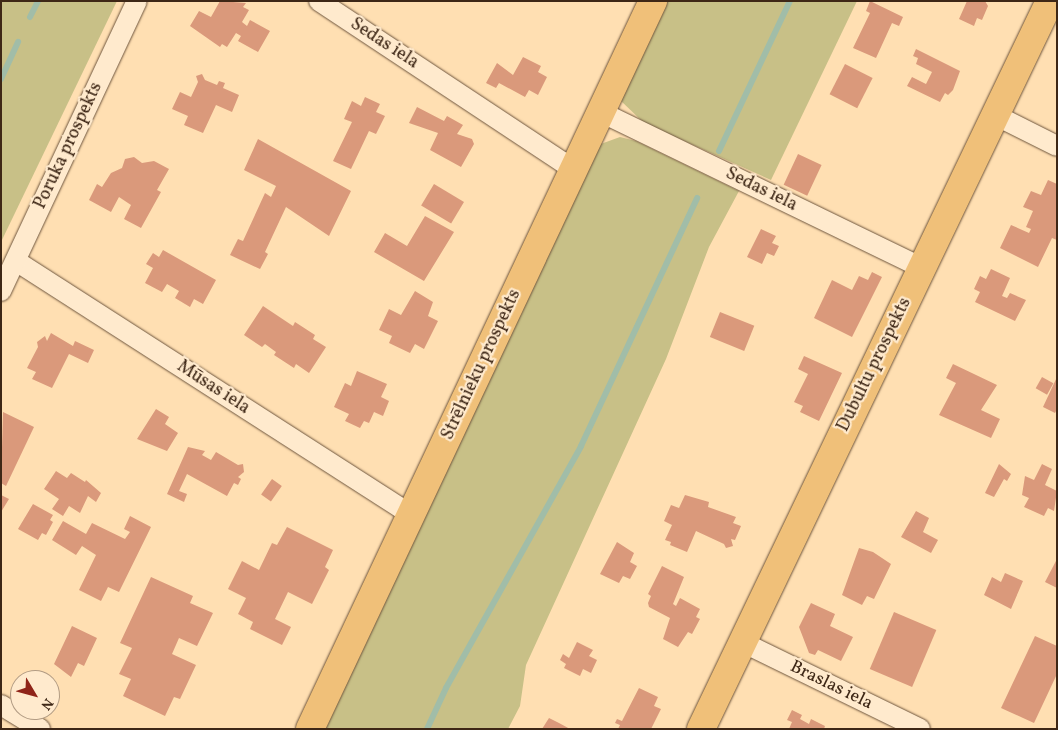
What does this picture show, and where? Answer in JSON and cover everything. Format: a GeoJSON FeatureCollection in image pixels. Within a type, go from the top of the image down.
{"type":"FeatureCollection","features":[{"type":"Feature","properties":{"kind":"main road","name":"Strēlnieku prospekts"},"geometry":{"type":"LineString","coordinates":[[310,729],[653,1]]}},
{"type":"Feature","properties":{"kind":"main road","name":"Dubultu prospekts"},"geometry":{"type":"LineString","coordinates":[[701,729],[1050,1]]}},
{"type":"Feature","properties":{"kind":"street","name":"Poruka prospekts"},"geometry":{"type":"LineString","coordinates":[[1,291],[137,1]]}},
{"type":"Feature","properties":{"kind":"street","name":"Sedas iela"},"geometry":{"type":"LineString","coordinates":[[318,1],[574,170]]}},
{"type":"Feature","properties":{"kind":"street","name":"Sedas iela"},"geometry":{"type":"LineString","coordinates":[[601,112],[922,268]]}},
{"type":"Feature","properties":{"kind":"street"},"geometry":{"type":"LineString","coordinates":[[995,115],[1057,146]]}},
{"type":"Feature","properties":{"kind":"street","name":"Mūsas iela"},"geometry":{"type":"LineString","coordinates":[[16,261],[411,515]]}},
{"type":"Feature","properties":{"kind":"street","name":"Braslas iela"},"geometry":{"type":"LineString","coordinates":[[742,642],[920,729]]}},
{"type":"Feature","properties":{"kind":"street"},"geometry":{"type":"LineString","coordinates":[[1,705],[40,729]]}},
{"type":"Feature","properties":{"kind":"shaded area"},"geometry":{"type":"Polygon","coordinates":[[[1,1],[117,1],[1,242],[1,1]]]}},
{"type":"Feature","properties":{"kind":"shaded area"},"geometry":{"type":"Polygon","coordinates":[[[667,1],[857,1],[771,180],[644,123],[620,100],[667,1]]]}},
{"type":"Feature","properties":{"kind":"shaded area"},"geometry":{"type":"Polygon","coordinates":[[[620,137],[636,141],[739,191],[709,247],[666,359],[526,665],[520,706],[508,729],[325,729],[598,145],[620,137]]]}},
{"type":"Feature","properties":{"kind":"building"},"geometry":{"type":"Polygon","coordinates":[[[220,1],[246,3],[243,7],[249,10],[242,22],[247,26],[250,20],[270,31],[258,52],[238,41],[241,36],[236,33],[227,47],[222,44],[220,47],[190,26],[199,11],[211,17],[220,1]]]}},
{"type":"Feature","properties":{"kind":"building"},"geometry":{"type":"Polygon","coordinates":[[[870,1],[903,17],[899,26],[892,23],[876,58],[853,48],[870,13],[866,11],[870,1]]]}},
{"type":"Feature","properties":{"kind":"building"},"geometry":{"type":"Polygon","coordinates":[[[967,1],[985,1],[988,6],[982,20],[977,18],[974,26],[959,19],[967,1]]]}},
{"type":"Feature","properties":{"kind":"building"},"geometry":{"type":"Polygon","coordinates":[[[916,49],[960,71],[953,90],[948,95],[945,93],[940,102],[907,86],[912,77],[926,84],[932,72],[916,64],[918,58],[913,56],[916,49]]]}},
{"type":"Feature","properties":{"kind":"building"},"geometry":{"type":"Polygon","coordinates":[[[523,57],[541,66],[538,72],[547,77],[538,95],[529,90],[525,97],[499,83],[496,88],[486,83],[497,63],[513,75],[523,57]]]}},
{"type":"Feature","properties":{"kind":"building"},"geometry":{"type":"Polygon","coordinates":[[[845,64],[873,78],[857,108],[830,94],[845,64]]]}},
{"type":"Feature","properties":{"kind":"building"},"geometry":{"type":"Polygon","coordinates":[[[202,74],[205,80],[217,85],[219,81],[225,83],[223,88],[239,95],[232,112],[216,105],[203,133],[184,125],[188,116],[172,109],[180,92],[191,97],[198,82],[196,76],[202,74]]]}},
{"type":"Feature","properties":{"kind":"building"},"geometry":{"type":"Polygon","coordinates":[[[365,97],[380,104],[376,112],[385,116],[376,134],[369,131],[351,169],[333,161],[352,122],[344,119],[352,101],[361,106],[365,97]]]}},
{"type":"Feature","properties":{"kind":"building"},"geometry":{"type":"Polygon","coordinates":[[[417,107],[444,121],[447,116],[463,125],[457,134],[472,139],[474,144],[461,167],[430,150],[438,133],[409,123],[417,107]]]}},
{"type":"Feature","properties":{"kind":"building"},"geometry":{"type":"Polygon","coordinates":[[[258,139],[351,191],[329,236],[286,207],[265,252],[268,254],[260,269],[230,255],[238,239],[243,241],[265,193],[271,197],[276,186],[244,170],[258,139]]]}},
{"type":"Feature","properties":{"kind":"building"},"geometry":{"type":"Polygon","coordinates":[[[798,154],[822,165],[807,196],[784,185],[798,154]]]}},
{"type":"Feature","properties":{"kind":"building"},"geometry":{"type":"Polygon","coordinates":[[[134,157],[142,163],[154,161],[169,169],[157,190],[161,192],[141,228],[124,219],[131,205],[119,197],[111,212],[89,200],[97,184],[102,187],[111,173],[122,168],[125,159],[134,157]]]}},
{"type":"Feature","properties":{"kind":"building"},"geometry":{"type":"Polygon","coordinates":[[[1048,180],[1057,184],[1057,240],[1052,238],[1038,267],[1000,248],[1011,225],[1029,233],[1031,229],[1026,227],[1033,211],[1023,207],[1031,191],[1041,195],[1048,180]]]}},
{"type":"Feature","properties":{"kind":"building"},"geometry":{"type":"Polygon","coordinates":[[[434,184],[464,202],[451,223],[421,205],[434,184]]]}},
{"type":"Feature","properties":{"kind":"building"},"geometry":{"type":"Polygon","coordinates":[[[425,216],[454,232],[424,281],[374,252],[385,233],[407,246],[425,216]]]}},
{"type":"Feature","properties":{"kind":"building"},"geometry":{"type":"Polygon","coordinates":[[[761,229],[776,236],[772,243],[779,246],[774,256],[767,253],[762,264],[747,257],[761,229]]]}},
{"type":"Feature","properties":{"kind":"building"},"geometry":{"type":"Polygon","coordinates":[[[163,250],[216,280],[203,304],[194,299],[190,307],[175,298],[179,291],[167,284],[162,292],[145,283],[153,268],[146,264],[153,253],[159,257],[163,250]]]}},
{"type":"Feature","properties":{"kind":"building"},"geometry":{"type":"Polygon","coordinates":[[[991,269],[1010,278],[1002,296],[1007,298],[1010,293],[1026,300],[1015,321],[975,302],[980,292],[974,289],[980,276],[986,279],[991,269]]]}},
{"type":"Feature","properties":{"kind":"building"},"geometry":{"type":"Polygon","coordinates":[[[872,272],[882,277],[852,337],[814,318],[832,280],[852,290],[859,276],[868,280],[872,272]]]}},
{"type":"Feature","properties":{"kind":"building"},"geometry":{"type":"Polygon","coordinates":[[[415,291],[433,302],[428,316],[438,321],[424,349],[415,344],[410,353],[389,343],[392,336],[379,330],[389,309],[401,315],[415,291]]]}},
{"type":"Feature","properties":{"kind":"building"},"geometry":{"type":"Polygon","coordinates":[[[263,306],[293,326],[295,322],[315,335],[313,339],[326,347],[309,373],[296,364],[294,368],[274,355],[276,352],[265,344],[262,347],[244,335],[263,306]]]}},
{"type":"Feature","properties":{"kind":"building"},"geometry":{"type":"Polygon","coordinates":[[[720,312],[754,326],[744,351],[710,337],[720,312]]]}},
{"type":"Feature","properties":{"kind":"building"},"geometry":{"type":"Polygon","coordinates":[[[51,333],[73,346],[75,341],[94,350],[88,363],[69,354],[52,388],[32,379],[36,372],[27,368],[38,347],[37,342],[45,336],[47,341],[51,333]]]}},
{"type":"Feature","properties":{"kind":"building"},"geometry":{"type":"Polygon","coordinates":[[[804,356],[842,373],[819,421],[800,412],[803,406],[794,402],[808,374],[798,369],[804,356]]]}},
{"type":"Feature","properties":{"kind":"building"},"geometry":{"type":"Polygon","coordinates":[[[953,364],[997,385],[981,410],[1000,419],[991,438],[939,415],[956,383],[946,378],[953,364]]]}},
{"type":"Feature","properties":{"kind":"building"},"geometry":{"type":"Polygon","coordinates":[[[357,371],[387,384],[381,397],[389,401],[383,416],[374,412],[369,423],[364,421],[360,428],[345,421],[349,414],[334,407],[345,383],[351,386],[357,371]]]}},
{"type":"Feature","properties":{"kind":"building"},"geometry":{"type":"Polygon","coordinates":[[[1042,377],[1053,383],[1047,395],[1036,388],[1042,377]]]}},
{"type":"Feature","properties":{"kind":"building"},"geometry":{"type":"Polygon","coordinates":[[[1057,377],[1057,409],[1055,413],[1043,407],[1057,377]]]}},
{"type":"Feature","properties":{"kind":"building"},"geometry":{"type":"Polygon","coordinates":[[[156,409],[169,417],[165,424],[178,433],[167,451],[137,439],[156,409]]]}},
{"type":"Feature","properties":{"kind":"building"},"geometry":{"type":"Polygon","coordinates":[[[3,412],[34,427],[6,486],[1,483],[3,412]]]}},
{"type":"Feature","properties":{"kind":"building"},"geometry":{"type":"Polygon","coordinates":[[[188,447],[205,451],[202,455],[211,460],[216,452],[238,465],[243,464],[244,472],[238,477],[241,479],[238,485],[234,483],[227,496],[187,474],[179,491],[187,494],[184,502],[167,494],[188,447]]]}},
{"type":"Feature","properties":{"kind":"building"},"geometry":{"type":"Polygon","coordinates":[[[999,464],[1011,474],[1007,481],[1004,479],[994,497],[985,493],[999,464]]]}},
{"type":"Feature","properties":{"kind":"building"},"geometry":{"type":"Polygon","coordinates":[[[1042,464],[1052,469],[1045,485],[1057,491],[1054,511],[1048,508],[1044,516],[1024,507],[1029,498],[1022,495],[1025,476],[1034,480],[1042,464]]]}},
{"type":"Feature","properties":{"kind":"building"},"geometry":{"type":"Polygon","coordinates":[[[56,471],[67,478],[71,473],[85,482],[86,480],[101,493],[96,502],[88,496],[80,513],[69,506],[63,516],[52,509],[59,499],[44,489],[56,471]]]}},
{"type":"Feature","properties":{"kind":"building"},"geometry":{"type":"Polygon","coordinates":[[[272,479],[282,486],[271,501],[261,495],[272,479]]]}},
{"type":"Feature","properties":{"kind":"building"},"geometry":{"type":"Polygon","coordinates":[[[1,495],[9,499],[1,512],[1,495]]]}},
{"type":"Feature","properties":{"kind":"building"},"geometry":{"type":"Polygon","coordinates":[[[685,495],[709,502],[708,507],[736,517],[733,523],[741,526],[735,540],[731,539],[733,546],[726,548],[724,544],[696,531],[687,552],[670,545],[671,542],[665,540],[672,525],[664,521],[671,505],[679,508],[685,495]]]}},
{"type":"Feature","properties":{"kind":"building"},"geometry":{"type":"Polygon","coordinates":[[[33,504],[53,515],[50,520],[53,522],[46,535],[42,533],[38,540],[18,529],[33,504]]]}},
{"type":"Feature","properties":{"kind":"building"},"geometry":{"type":"Polygon","coordinates":[[[916,511],[929,518],[923,532],[938,540],[931,553],[901,537],[916,511]]]}},
{"type":"Feature","properties":{"kind":"building"},"geometry":{"type":"Polygon","coordinates":[[[130,516],[151,527],[119,592],[108,587],[101,601],[79,590],[96,555],[82,546],[76,555],[52,540],[63,521],[86,534],[92,523],[125,539],[130,532],[124,529],[130,516]]]}},
{"type":"Feature","properties":{"kind":"building"},"geometry":{"type":"Polygon","coordinates":[[[287,527],[333,550],[325,567],[329,570],[312,604],[288,592],[275,619],[291,627],[282,645],[250,629],[253,622],[238,614],[246,598],[228,589],[242,561],[259,570],[272,543],[277,545],[287,527]]]}},
{"type":"Feature","properties":{"kind":"building"},"geometry":{"type":"Polygon","coordinates":[[[617,542],[634,553],[630,562],[637,566],[630,579],[623,576],[619,583],[600,574],[617,542]]]}},
{"type":"Feature","properties":{"kind":"building"},"geometry":{"type":"Polygon","coordinates":[[[859,548],[873,552],[891,564],[874,599],[867,596],[862,605],[842,595],[859,548]]]}},
{"type":"Feature","properties":{"kind":"building"},"geometry":{"type":"Polygon","coordinates":[[[1057,559],[1057,588],[1045,582],[1057,559]]]}},
{"type":"Feature","properties":{"kind":"building"},"geometry":{"type":"Polygon","coordinates":[[[662,566],[684,577],[673,604],[676,606],[680,598],[700,609],[696,617],[700,619],[692,634],[688,632],[678,647],[663,639],[670,618],[649,607],[648,603],[651,596],[648,594],[662,566]]]}},
{"type":"Feature","properties":{"kind":"building"},"geometry":{"type":"Polygon","coordinates":[[[1005,573],[1023,581],[1011,609],[984,595],[992,577],[1001,582],[1005,573]]]}},
{"type":"Feature","properties":{"kind":"building"},"geometry":{"type":"Polygon","coordinates":[[[151,577],[193,596],[190,603],[213,613],[197,646],[179,638],[172,654],[196,665],[180,699],[174,697],[165,716],[123,696],[131,679],[119,674],[132,648],[120,643],[151,577]]]}},
{"type":"Feature","properties":{"kind":"building"},"geometry":{"type":"Polygon","coordinates":[[[811,603],[835,614],[830,626],[853,637],[841,661],[818,650],[815,655],[809,653],[799,627],[811,603]]]}},
{"type":"Feature","properties":{"kind":"building"},"geometry":{"type":"Polygon","coordinates":[[[894,612],[936,630],[912,687],[870,669],[894,612]]]}},
{"type":"Feature","properties":{"kind":"building"},"geometry":{"type":"Polygon","coordinates":[[[72,626],[97,638],[84,666],[78,663],[71,677],[54,664],[72,626]]]}},
{"type":"Feature","properties":{"kind":"building"},"geometry":{"type":"Polygon","coordinates":[[[1035,636],[1057,646],[1057,674],[1034,723],[1001,708],[1035,636]]]}},
{"type":"Feature","properties":{"kind":"building"},"geometry":{"type":"Polygon","coordinates":[[[577,642],[593,650],[589,656],[597,660],[591,673],[583,669],[580,676],[564,668],[566,664],[560,660],[563,654],[569,658],[577,642]]]}},
{"type":"Feature","properties":{"kind":"building"},"geometry":{"type":"Polygon","coordinates":[[[639,688],[658,697],[654,706],[661,709],[651,729],[618,729],[620,725],[615,723],[617,719],[622,721],[639,688]]]}},
{"type":"Feature","properties":{"kind":"building"},"geometry":{"type":"Polygon","coordinates":[[[792,710],[802,715],[800,719],[809,724],[811,719],[825,726],[824,729],[789,729],[792,722],[787,720],[792,710]]]}},
{"type":"Feature","properties":{"kind":"building"},"geometry":{"type":"Polygon","coordinates":[[[549,718],[559,723],[570,729],[542,729],[549,718]]]}},
{"type":"Feature","properties":{"kind":"waterway"},"geometry":{"type":"LineString","coordinates":[[30,17],[38,1]]}},
{"type":"Feature","properties":{"kind":"waterway"},"geometry":{"type":"LineString","coordinates":[[719,151],[790,1]]}},
{"type":"Feature","properties":{"kind":"waterway"},"geometry":{"type":"LineString","coordinates":[[1,79],[18,42]]}},
{"type":"Feature","properties":{"kind":"waterway"},"geometry":{"type":"LineString","coordinates":[[427,729],[446,688],[581,446],[697,198]]}}]}
